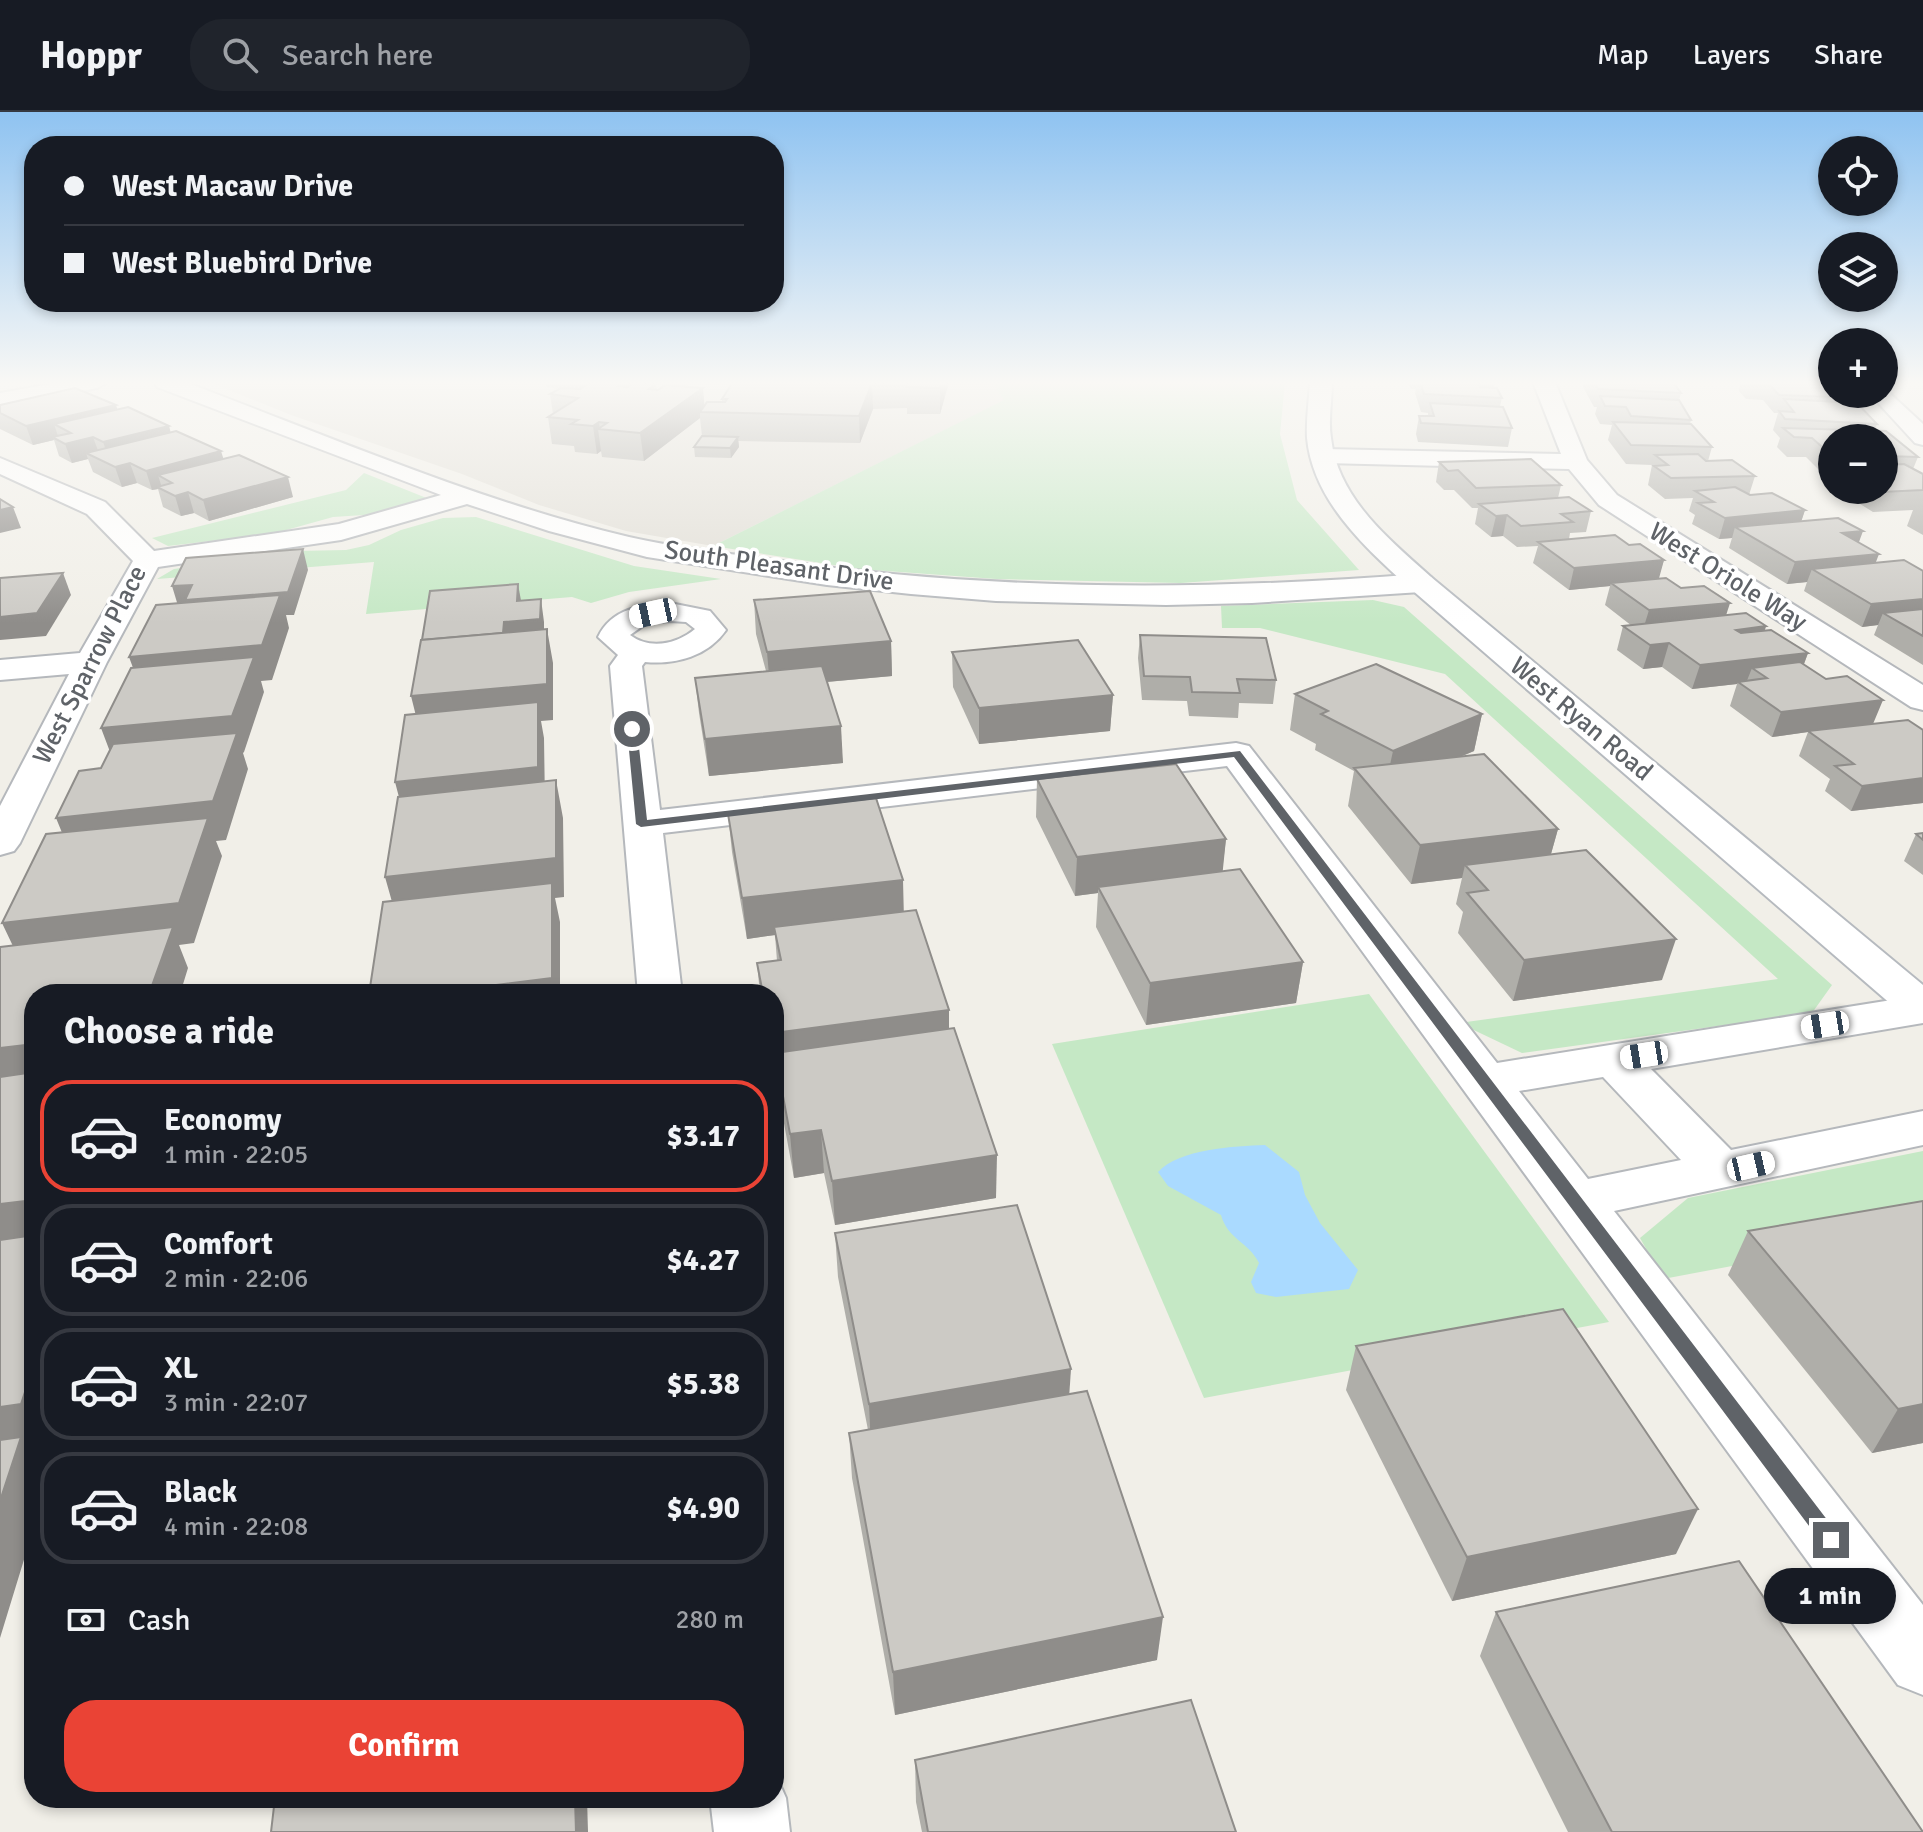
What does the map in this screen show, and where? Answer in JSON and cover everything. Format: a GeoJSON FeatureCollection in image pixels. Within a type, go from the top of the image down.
{"type":"FeatureCollection","features":[{"type":"Feature","properties":{"kind":"street","name":"South Pleasant Drive"},"geometry":{"type":"LineString","coordinates":[[378,462],[467,496],[623,544],[796,572],[1004,593],[1194,594],[1421,583]]}},
{"type":"Feature","properties":{"kind":"street","name":"West Ryan Road"},"geometry":{"type":"LineString","coordinates":[[1327,462],[1335,490],[1355,522],[1421,583],[1923,1009]]}},
{"type":"Feature","properties":{"kind":"street","name":"West Oriole Way"},"geometry":{"type":"LineString","coordinates":[[1576,462],[1608,500],[1923,700]]}},
{"type":"Feature","properties":{"kind":"street","name":"West Sparrow Place"},"geometry":{"type":"LineString","coordinates":[[0,465],[96,508],[148,560],[91,662],[0,843]]}},
{"type":"Feature","properties":{"kind":"street"},"geometry":{"type":"LineString","coordinates":[[148,560],[341,532],[467,496]]}},
{"type":"Feature","properties":{"kind":"street"},"geometry":{"type":"LineString","coordinates":[[636,651],[626,666],[659,984]]}},
{"type":"Feature","properties":{"kind":"street"},"geometry":{"type":"LineString","coordinates":[[0,670],[91,662]]}},
{"type":"Feature","properties":{"kind":"street"},"geometry":{"type":"LineString","coordinates":[[641,824],[1236,754],[1923,1661]]}},
{"type":"Feature","properties":{"kind":"street"},"geometry":{"type":"LineString","coordinates":[[1482,1081],[1923,1009]]}},
{"type":"Feature","properties":{"kind":"street"},"geometry":{"type":"LineString","coordinates":[[1614,1059],[1722,1172]]}},
{"type":"Feature","properties":{"kind":"street"},"geometry":{"type":"LineString","coordinates":[[1573,1201],[1923,1128]]}},
{"type":"Feature","properties":{"kind":"street"},"geometry":{"type":"LineString","coordinates":[[749,1808],[752,1832]]}},
{"type":"Feature","properties":{"kind":"shaded area"},"geometry":{"type":"Polygon","coordinates":[[[428,462],[880,462],[713,546],[626,531],[539,505],[428,462]]]}},
{"type":"Feature","properties":{"kind":"green space"},"geometry":{"type":"Polygon","coordinates":[[[880,462],[1287,462],[1297,500],[1359,570],[1181,583],[996,579],[859,569],[713,546],[880,462]]]}},
{"type":"Feature","properties":{"kind":"green space"},"geometry":{"type":"Polygon","coordinates":[[[364,473],[429,499],[379,514],[333,517],[272,534],[168,546],[152,538],[346,490],[364,473]]]}},
{"type":"Feature","properties":{"kind":"green space"},"geometry":{"type":"Polygon","coordinates":[[[476,517],[634,566],[721,579],[629,592],[591,603],[572,597],[366,614],[374,562],[157,579],[174,569],[296,551],[346,550],[369,545],[401,530],[443,518],[476,517]]]}},
{"type":"Feature","properties":{"kind":"green space"},"geometry":{"type":"Polygon","coordinates":[[[1373,600],[1404,607],[1832,985],[1812,1013],[1522,1053],[1459,1023],[1778,979],[1445,674],[1260,628],[1222,628],[1221,606],[1373,600]]]}},
{"type":"Feature","properties":{"kind":"green space"},"geometry":{"type":"Polygon","coordinates":[[[1369,994],[1609,1322],[1204,1398],[1052,1044],[1369,994]]]}},
{"type":"Feature","properties":{"kind":"green space"},"geometry":{"type":"Polygon","coordinates":[[[1923,1151],[1923,1230],[1663,1279],[1640,1238],[1688,1198],[1923,1151]]]}},
{"type":"Feature","properties":{"kind":"water"},"geometry":{"type":"Polygon","coordinates":[[[1265,1145],[1299,1172],[1305,1195],[1320,1223],[1358,1270],[1349,1289],[1276,1297],[1256,1293],[1251,1282],[1259,1263],[1228,1230],[1221,1215],[1168,1186],[1158,1172],[1167,1164],[1193,1154],[1265,1145]]]}},
{"type":"Feature","properties":{"kind":"building"},"geometry":{"type":"Polygon","coordinates":[[[105,462],[179,462],[146,471],[130,463],[115,467],[105,462]]]}},
{"type":"Feature","properties":{"kind":"building"},"geometry":{"type":"Polygon","coordinates":[[[210,462],[255,462],[288,477],[203,500],[188,492],[175,496],[157,487],[172,483],[158,475],[210,462]]]}},
{"type":"Feature","properties":{"kind":"building"},"geometry":{"type":"Polygon","coordinates":[[[1439,462],[1535,462],[1561,485],[1476,488],[1458,470],[1448,471],[1439,462]]]}},
{"type":"Feature","properties":{"kind":"building"},"geometry":{"type":"Polygon","coordinates":[[[1664,462],[1735,462],[1755,476],[1671,478],[1654,466],[1668,465],[1664,462]]]}},
{"type":"Feature","properties":{"kind":"building"},"geometry":{"type":"Polygon","coordinates":[[[1898,464],[1904,464],[1923,474],[1923,490],[1898,491],[1898,464]]]}},
{"type":"Feature","properties":{"kind":"building"},"geometry":{"type":"Polygon","coordinates":[[[1735,487],[1750,495],[1772,493],[1805,510],[1725,518],[1698,503],[1714,502],[1695,491],[1735,487]]]}},
{"type":"Feature","properties":{"kind":"building"},"geometry":{"type":"Polygon","coordinates":[[[1569,497],[1591,511],[1561,514],[1573,522],[1521,526],[1507,515],[1496,516],[1479,504],[1569,497]]]}},
{"type":"Feature","properties":{"kind":"building"},"geometry":{"type":"Polygon","coordinates":[[[0,499],[13,507],[0,510],[0,499]]]}},
{"type":"Feature","properties":{"kind":"building"},"geometry":{"type":"Polygon","coordinates":[[[1838,518],[1863,531],[1842,533],[1879,554],[1795,562],[1735,527],[1838,518]]]}},
{"type":"Feature","properties":{"kind":"building"},"geometry":{"type":"Polygon","coordinates":[[[1615,535],[1629,545],[1640,544],[1664,560],[1574,568],[1538,542],[1615,535]]]}},
{"type":"Feature","properties":{"kind":"building"},"geometry":{"type":"Polygon","coordinates":[[[303,549],[288,592],[185,600],[192,585],[172,586],[186,558],[303,549]]]}},
{"type":"Feature","properties":{"kind":"building"},"geometry":{"type":"Polygon","coordinates":[[[1904,560],[1923,571],[1923,599],[1871,604],[1812,569],[1904,560]]]}},
{"type":"Feature","properties":{"kind":"building"},"geometry":{"type":"Polygon","coordinates":[[[63,573],[37,613],[0,617],[0,578],[63,573]]]}},
{"type":"Feature","properties":{"kind":"building"},"geometry":{"type":"Polygon","coordinates":[[[1666,578],[1681,588],[1704,586],[1730,603],[1649,610],[1611,583],[1666,578]]]}},
{"type":"Feature","properties":{"kind":"building"},"geometry":{"type":"Polygon","coordinates":[[[518,584],[517,601],[541,599],[540,619],[504,622],[503,633],[422,640],[430,591],[518,584]]]}},
{"type":"Feature","properties":{"kind":"building"},"geometry":{"type":"Polygon","coordinates":[[[870,591],[891,641],[767,652],[754,600],[870,591]]]}},
{"type":"Feature","properties":{"kind":"building"},"geometry":{"type":"Polygon","coordinates":[[[280,595],[262,645],[129,657],[156,605],[280,595]]]}},
{"type":"Feature","properties":{"kind":"building"},"geometry":{"type":"Polygon","coordinates":[[[1923,609],[1923,636],[1883,613],[1923,609]]]}},
{"type":"Feature","properties":{"kind":"building"},"geometry":{"type":"Polygon","coordinates":[[[1746,613],[1766,626],[1736,630],[1741,633],[1771,630],[1808,653],[1700,665],[1669,643],[1650,645],[1623,626],[1746,613]]]}},
{"type":"Feature","properties":{"kind":"building"},"geometry":{"type":"Polygon","coordinates":[[[547,629],[547,684],[411,696],[421,640],[547,629]]]}},
{"type":"Feature","properties":{"kind":"building"},"geometry":{"type":"Polygon","coordinates":[[[1140,635],[1266,638],[1276,680],[1237,679],[1240,693],[1192,692],[1190,677],[1144,676],[1140,635]]]}},
{"type":"Feature","properties":{"kind":"building"},"geometry":{"type":"Polygon","coordinates":[[[1078,640],[1113,695],[979,708],[952,652],[1078,640]]]}},
{"type":"Feature","properties":{"kind":"building"},"geometry":{"type":"Polygon","coordinates":[[[254,657],[232,716],[101,728],[131,668],[254,657]]]}},
{"type":"Feature","properties":{"kind":"building"},"geometry":{"type":"Polygon","coordinates":[[[1800,662],[1826,679],[1847,676],[1883,700],[1781,712],[1738,682],[1767,678],[1752,668],[1800,662]]]}},
{"type":"Feature","properties":{"kind":"building"},"geometry":{"type":"Polygon","coordinates":[[[1376,664],[1482,714],[1393,751],[1321,714],[1328,711],[1295,694],[1376,664]]]}},
{"type":"Feature","properties":{"kind":"building"},"geometry":{"type":"Polygon","coordinates":[[[822,666],[841,726],[705,739],[695,678],[822,666]]]}},
{"type":"Feature","properties":{"kind":"building"},"geometry":{"type":"Polygon","coordinates":[[[538,702],[538,767],[395,782],[405,715],[538,702]]]}},
{"type":"Feature","properties":{"kind":"building"},"geometry":{"type":"Polygon","coordinates":[[[1908,720],[1923,730],[1923,778],[1862,786],[1835,766],[1854,764],[1808,731],[1908,720]]]}},
{"type":"Feature","properties":{"kind":"building"},"geometry":{"type":"Polygon","coordinates":[[[237,733],[213,801],[56,818],[79,771],[101,768],[113,744],[237,733]]]}},
{"type":"Feature","properties":{"kind":"building"},"geometry":{"type":"Polygon","coordinates":[[[1484,754],[1558,829],[1420,845],[1354,768],[1484,754]]]}},
{"type":"Feature","properties":{"kind":"building"},"geometry":{"type":"Polygon","coordinates":[[[1176,764],[1226,839],[1077,857],[1037,779],[1176,764]]]}},
{"type":"Feature","properties":{"kind":"building"},"geometry":{"type":"Polygon","coordinates":[[[556,780],[556,858],[385,877],[398,797],[556,780]]]}},
{"type":"Feature","properties":{"kind":"building"},"geometry":{"type":"Polygon","coordinates":[[[876,798],[903,880],[742,898],[728,814],[876,798]]]}},
{"type":"Feature","properties":{"kind":"building"},"geometry":{"type":"Polygon","coordinates":[[[208,818],[179,903],[2,923],[46,834],[208,818]]]}},
{"type":"Feature","properties":{"kind":"building"},"geometry":{"type":"Polygon","coordinates":[[[1586,850],[1676,939],[1524,960],[1467,893],[1488,890],[1465,865],[1586,850]]]}},
{"type":"Feature","properties":{"kind":"building"},"geometry":{"type":"Polygon","coordinates":[[[1240,869],[1303,962],[1150,983],[1098,887],[1240,869]]]}},
{"type":"Feature","properties":{"kind":"building"},"geometry":{"type":"Polygon","coordinates":[[[552,883],[552,978],[504,984],[371,984],[383,902],[552,883]]]}},
{"type":"Feature","properties":{"kind":"building"},"geometry":{"type":"Polygon","coordinates":[[[916,910],[949,1010],[784,1032],[784,984],[761,984],[757,963],[781,960],[774,927],[916,910]]]}},
{"type":"Feature","properties":{"kind":"building"},"geometry":{"type":"Polygon","coordinates":[[[173,927],[153,984],[24,984],[24,1045],[0,1048],[0,947],[173,927]]]}},
{"type":"Feature","properties":{"kind":"building"},"geometry":{"type":"Polygon","coordinates":[[[954,1028],[997,1155],[832,1181],[821,1130],[790,1134],[784,1102],[784,1052],[954,1028]]]}},
{"type":"Feature","properties":{"kind":"building"},"geometry":{"type":"Polygon","coordinates":[[[24,1073],[24,1201],[0,1204],[0,1077],[24,1073]]]}},
{"type":"Feature","properties":{"kind":"building"},"geometry":{"type":"Polygon","coordinates":[[[1923,1201],[1923,1404],[1898,1409],[1748,1231],[1923,1201]]]}},
{"type":"Feature","properties":{"kind":"building"},"geometry":{"type":"Polygon","coordinates":[[[1017,1205],[1071,1369],[869,1404],[835,1233],[1017,1205]]]}},
{"type":"Feature","properties":{"kind":"building"},"geometry":{"type":"Polygon","coordinates":[[[24,1236],[24,1395],[21,1404],[0,1407],[0,1240],[24,1236]]]}},
{"type":"Feature","properties":{"kind":"building"},"geometry":{"type":"Polygon","coordinates":[[[1563,1309],[1698,1509],[1467,1557],[1356,1346],[1563,1309]]]}},
{"type":"Feature","properties":{"kind":"building"},"geometry":{"type":"Polygon","coordinates":[[[1087,1391],[1163,1617],[893,1672],[849,1433],[1087,1391]]]}},
{"type":"Feature","properties":{"kind":"building"},"geometry":{"type":"Polygon","coordinates":[[[21,1437],[0,1501],[0,1440],[21,1437]]]}},
{"type":"Feature","properties":{"kind":"building"},"geometry":{"type":"Polygon","coordinates":[[[1739,1561],[1923,1832],[1612,1832],[1496,1612],[1739,1561]]]}},
{"type":"Feature","properties":{"kind":"building"},"geometry":{"type":"Polygon","coordinates":[[[1191,1700],[1236,1832],[928,1832],[915,1760],[1191,1700]]]}},
{"type":"Feature","properties":{"kind":"building"},"geometry":{"type":"Polygon","coordinates":[[[274,1808],[575,1808],[576,1832],[271,1832],[274,1808]]]}},
{"type":"Feature","properties":{"kind":"route"},"geometry":{"type":"LineString","coordinates":[[632,729],[641,824],[1236,754],[1831,1540]]}}]}
